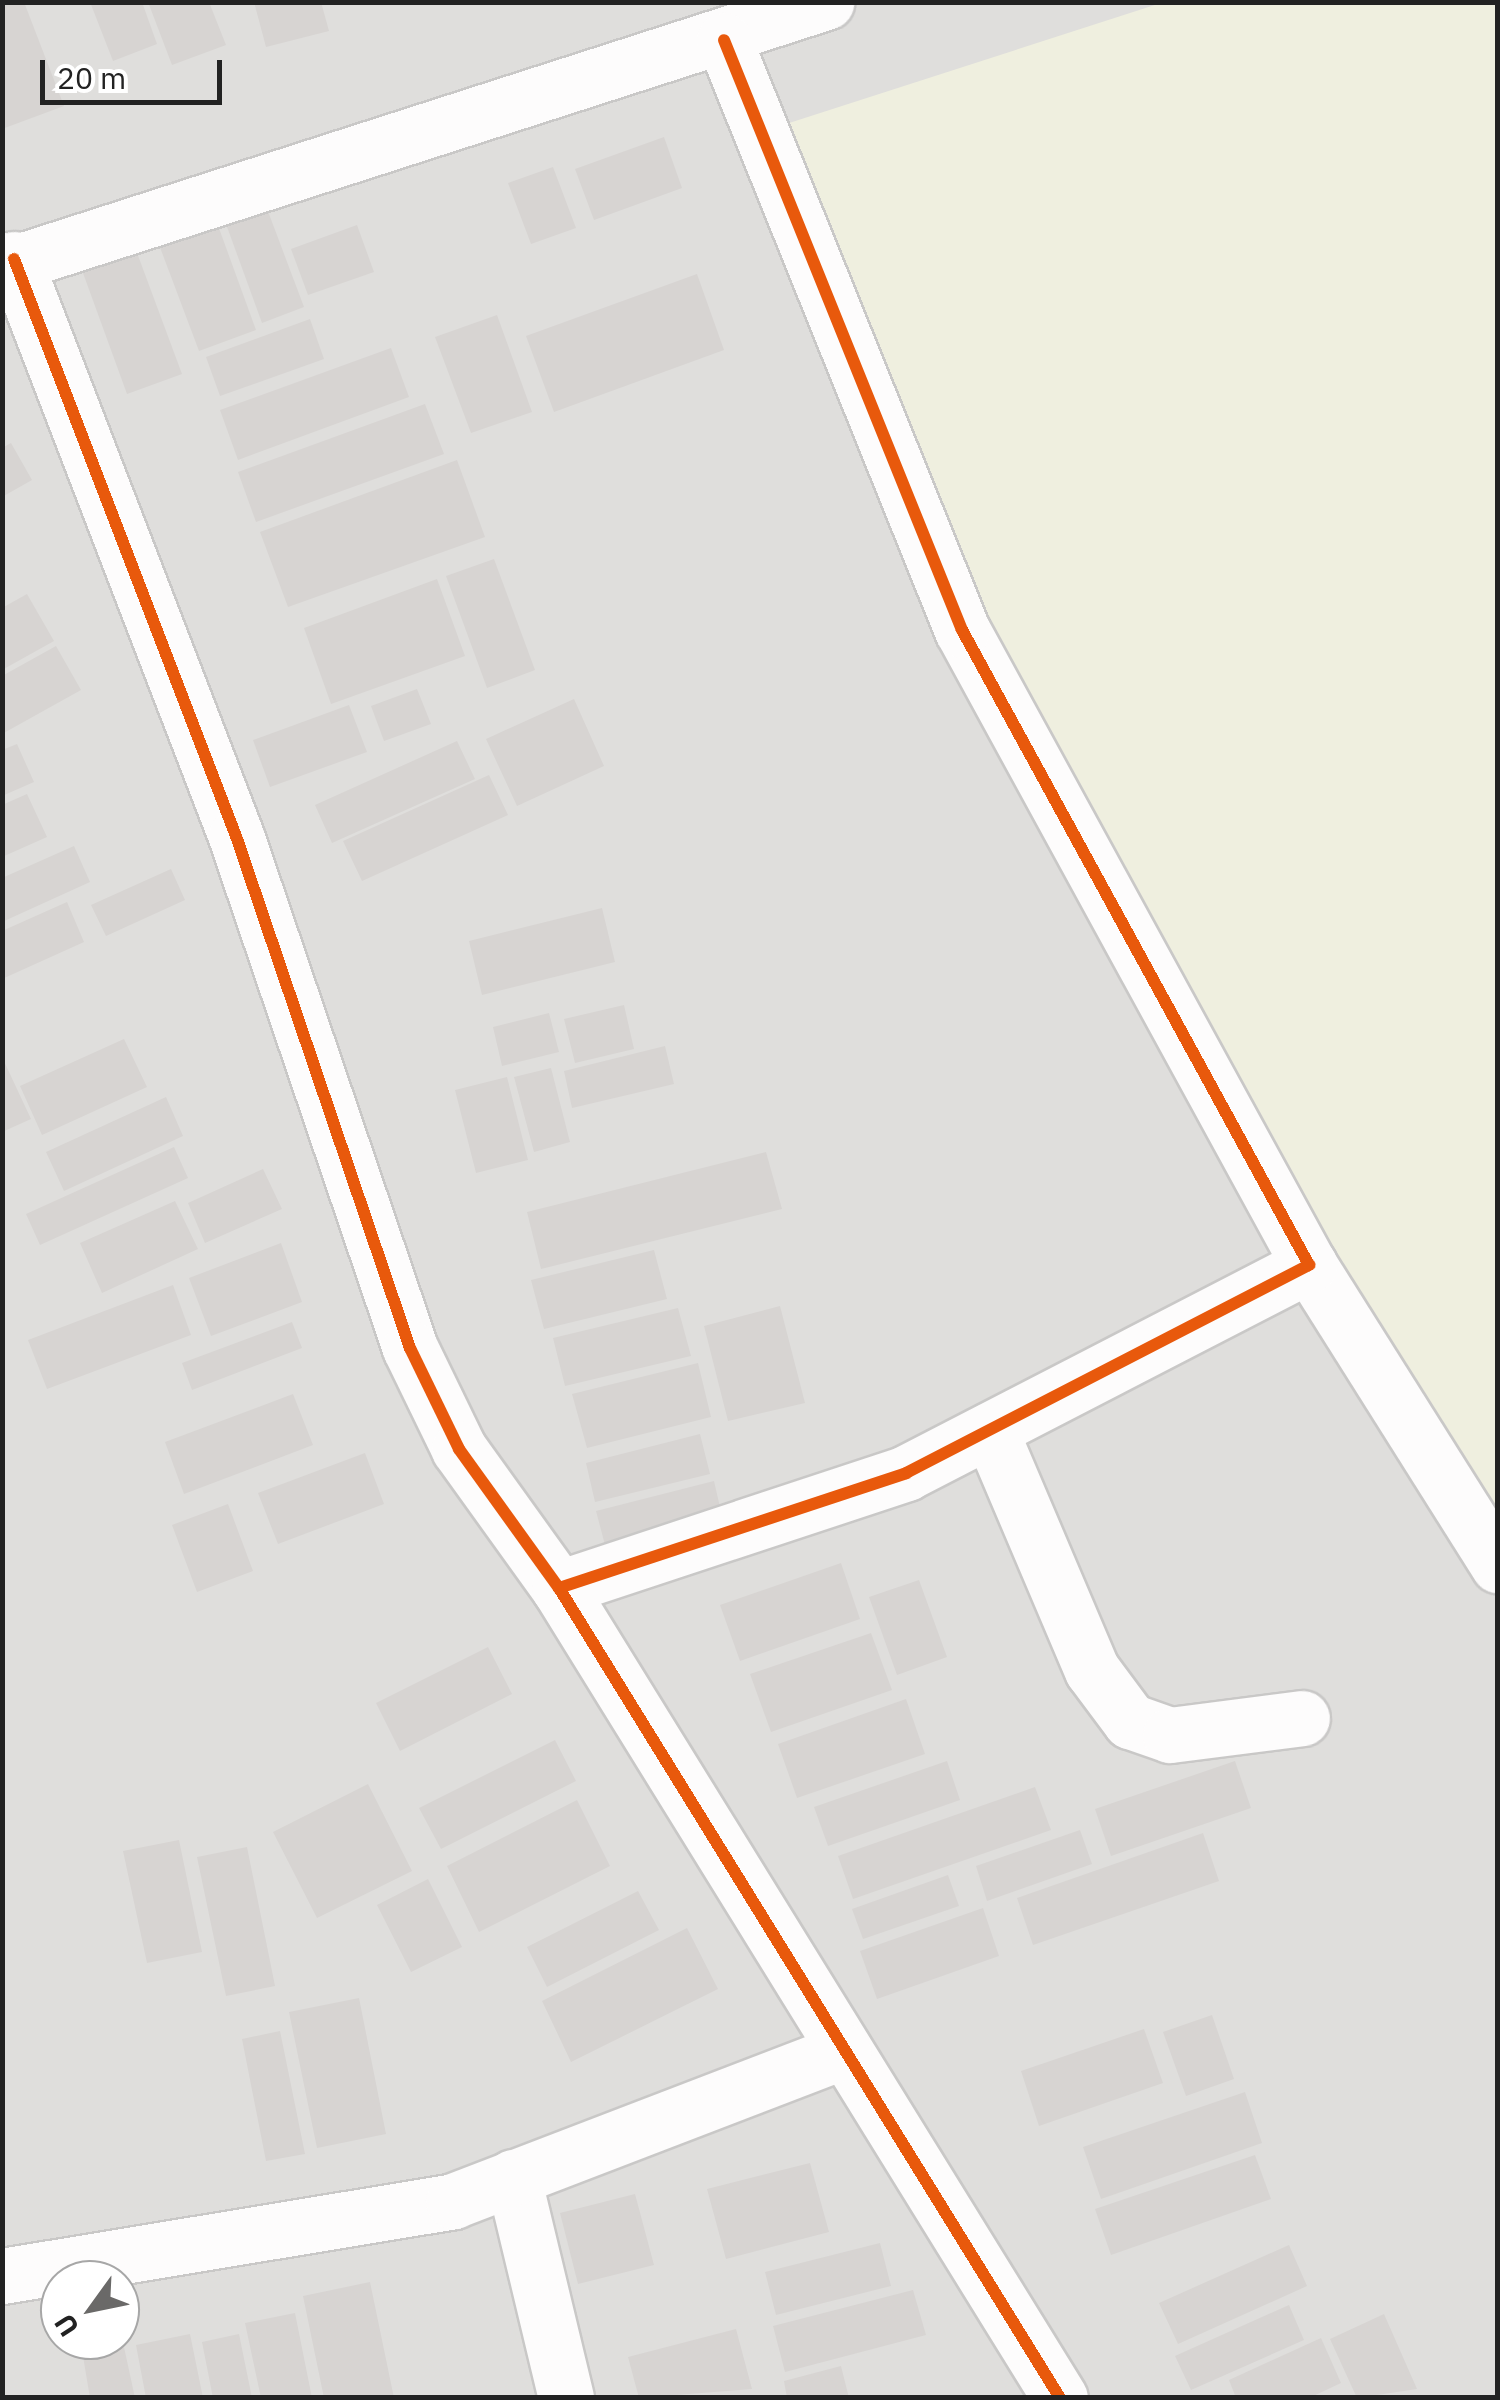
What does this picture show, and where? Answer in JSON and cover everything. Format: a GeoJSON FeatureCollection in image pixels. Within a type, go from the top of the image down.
{"type":"FeatureCollection","features":[{"type":"Feature","properties":{"kind":"street"},"geometry":{"type":"LineString","coordinates":[[826,2],[724,40],[8,263],[236,836],[410,1348],[459,1449],[560,1588],[1060,2398]]}},
{"type":"Feature","properties":{"kind":"street"},"geometry":{"type":"LineString","coordinates":[[724,40],[962,630],[1309,1265],[1498,1564]]}},
{"type":"Feature","properties":{"kind":"street"},"geometry":{"type":"LineString","coordinates":[[560,1588],[906,1473],[1309,1265]]}},
{"type":"Feature","properties":{"kind":"street"},"geometry":{"type":"LineString","coordinates":[[990,1430],[1092,1670],[1130,1721],[1170,1735],[1302,1718]]}},
{"type":"Feature","properties":{"kind":"street"},"geometry":{"type":"LineString","coordinates":[[2,2276],[366,2220],[513,2177],[843,2051]]}},
{"type":"Feature","properties":{"kind":"street"},"geometry":{"type":"LineString","coordinates":[[513,2177],[566,2398]]}},
{"type":"Feature","properties":{"kind":"shaded area"},"geometry":{"type":"Polygon","coordinates":[[[3,3],[1497,3],[1497,2397],[3,2398],[3,3]]]}},
{"type":"Feature","properties":{"kind":"green space"},"geometry":{"type":"Polygon","coordinates":[[[1161,3],[1497,3],[1497,1557],[1051,829],[755,134],[1161,3]]]}},
{"type":"Feature","properties":{"kind":"building"},"geometry":{"type":"Polygon","coordinates":[[[2,2],[24,2],[64,106],[2,129],[2,2]]]}},
{"type":"Feature","properties":{"kind":"building"},"geometry":{"type":"Polygon","coordinates":[[[90,2],[142,2],[157,44],[113,61],[90,2]]]}},
{"type":"Feature","properties":{"kind":"building"},"geometry":{"type":"Polygon","coordinates":[[[148,2],[209,2],[226,45],[172,65],[148,2]]]}},
{"type":"Feature","properties":{"kind":"building"},"geometry":{"type":"Polygon","coordinates":[[[254,2],[321,2],[329,31],[266,47],[254,2]]]}},
{"type":"Feature","properties":{"kind":"building"},"geometry":{"type":"Polygon","coordinates":[[[664,137],[682,188],[594,220],[575,169],[664,137]]]}},
{"type":"Feature","properties":{"kind":"building"},"geometry":{"type":"Polygon","coordinates":[[[553,167],[576,228],[531,244],[508,183],[553,167]]]}},
{"type":"Feature","properties":{"kind":"building"},"geometry":{"type":"Polygon","coordinates":[[[263,198],[304,307],[262,323],[222,213],[263,198]]]}},
{"type":"Feature","properties":{"kind":"building"},"geometry":{"type":"Polygon","coordinates":[[[216,220],[256,330],[199,351],[158,242],[216,220]]]}},
{"type":"Feature","properties":{"kind":"building"},"geometry":{"type":"Polygon","coordinates":[[[357,225],[374,272],[308,295],[291,249],[357,225]]]}},
{"type":"Feature","properties":{"kind":"building"},"geometry":{"type":"Polygon","coordinates":[[[133,242],[182,374],[127,394],[79,262],[133,242]]]}},
{"type":"Feature","properties":{"kind":"building"},"geometry":{"type":"Polygon","coordinates":[[[697,274],[724,350],[554,412],[526,336],[697,274]]]}},
{"type":"Feature","properties":{"kind":"building"},"geometry":{"type":"Polygon","coordinates":[[[497,315],[532,412],[471,433],[435,337],[497,315]]]}},
{"type":"Feature","properties":{"kind":"building"},"geometry":{"type":"Polygon","coordinates":[[[310,319],[324,359],[220,396],[206,357],[310,319]]]}},
{"type":"Feature","properties":{"kind":"building"},"geometry":{"type":"Polygon","coordinates":[[[391,348],[409,397],[238,460],[220,410],[391,348]]]}},
{"type":"Feature","properties":{"kind":"building"},"geometry":{"type":"Polygon","coordinates":[[[425,404],[444,454],[256,522],[238,472],[425,404]]]}},
{"type":"Feature","properties":{"kind":"building"},"geometry":{"type":"Polygon","coordinates":[[[11,443],[32,480],[2,497],[2,448],[11,443]]]}},
{"type":"Feature","properties":{"kind":"building"},"geometry":{"type":"Polygon","coordinates":[[[457,460],[485,537],[288,607],[260,532],[457,460]]]}},
{"type":"Feature","properties":{"kind":"building"},"geometry":{"type":"Polygon","coordinates":[[[494,559],[535,670],[487,688],[446,576],[494,559]]]}},
{"type":"Feature","properties":{"kind":"building"},"geometry":{"type":"Polygon","coordinates":[[[437,579],[465,656],[331,704],[304,628],[437,579]]]}},
{"type":"Feature","properties":{"kind":"building"},"geometry":{"type":"Polygon","coordinates":[[[27,594],[54,641],[2,670],[2,608],[27,594]]]}},
{"type":"Feature","properties":{"kind":"building"},"geometry":{"type":"Polygon","coordinates":[[[56,646],[81,690],[2,734],[2,676],[56,646]]]}},
{"type":"Feature","properties":{"kind":"building"},"geometry":{"type":"Polygon","coordinates":[[[417,689],[431,724],[384,741],[371,706],[417,689]]]}},
{"type":"Feature","properties":{"kind":"building"},"geometry":{"type":"Polygon","coordinates":[[[574,699],[604,766],[517,806],[486,739],[574,699]]]}},
{"type":"Feature","properties":{"kind":"building"},"geometry":{"type":"Polygon","coordinates":[[[349,705],[367,752],[270,787],[253,740],[349,705]]]}},
{"type":"Feature","properties":{"kind":"building"},"geometry":{"type":"Polygon","coordinates":[[[457,741],[475,779],[332,843],[315,805],[457,741]]]}},
{"type":"Feature","properties":{"kind":"building"},"geometry":{"type":"Polygon","coordinates":[[[17,744],[34,782],[2,796],[2,750],[17,744]]]}},
{"type":"Feature","properties":{"kind":"building"},"geometry":{"type":"Polygon","coordinates":[[[489,775],[508,815],[362,881],[343,841],[489,775]]]}},
{"type":"Feature","properties":{"kind":"building"},"geometry":{"type":"Polygon","coordinates":[[[27,794],[47,837],[2,857],[2,805],[27,794]]]}},
{"type":"Feature","properties":{"kind":"building"},"geometry":{"type":"Polygon","coordinates":[[[74,846],[90,882],[2,922],[2,878],[74,846]]]}},
{"type":"Feature","properties":{"kind":"building"},"geometry":{"type":"Polygon","coordinates":[[[171,869],[185,900],[106,936],[91,905],[171,869]]]}},
{"type":"Feature","properties":{"kind":"building"},"geometry":{"type":"Polygon","coordinates":[[[67,902],[84,942],[2,979],[2,931],[67,902]]]}},
{"type":"Feature","properties":{"kind":"building"},"geometry":{"type":"Polygon","coordinates":[[[602,908],[615,962],[482,995],[469,941],[602,908]]]}},
{"type":"Feature","properties":{"kind":"building"},"geometry":{"type":"Polygon","coordinates":[[[624,1005],[634,1049],[575,1063],[564,1019],[624,1005]]]}},
{"type":"Feature","properties":{"kind":"building"},"geometry":{"type":"Polygon","coordinates":[[[549,1013],[559,1052],[502,1066],[493,1027],[549,1013]]]}},
{"type":"Feature","properties":{"kind":"building"},"geometry":{"type":"Polygon","coordinates":[[[124,1039],[147,1087],[42,1135],[20,1086],[124,1039]]]}},
{"type":"Feature","properties":{"kind":"building"},"geometry":{"type":"Polygon","coordinates":[[[665,1046],[674,1084],[572,1108],[564,1071],[665,1046]]]}},
{"type":"Feature","properties":{"kind":"building"},"geometry":{"type":"Polygon","coordinates":[[[2,1057],[31,1119],[2,1132],[2,1057]]]}},
{"type":"Feature","properties":{"kind":"building"},"geometry":{"type":"Polygon","coordinates":[[[551,1068],[570,1142],[534,1152],[514,1077],[551,1068]]]}},
{"type":"Feature","properties":{"kind":"building"},"geometry":{"type":"Polygon","coordinates":[[[507,1077],[528,1160],[476,1173],[455,1090],[507,1077]]]}},
{"type":"Feature","properties":{"kind":"building"},"geometry":{"type":"Polygon","coordinates":[[[166,1097],[183,1136],[64,1191],[46,1152],[166,1097]]]}},
{"type":"Feature","properties":{"kind":"building"},"geometry":{"type":"Polygon","coordinates":[[[174,1147],[188,1178],[40,1245],[26,1214],[174,1147]]]}},
{"type":"Feature","properties":{"kind":"building"},"geometry":{"type":"Polygon","coordinates":[[[766,1152],[782,1209],[541,1269],[527,1212],[766,1152]]]}},
{"type":"Feature","properties":{"kind":"building"},"geometry":{"type":"Polygon","coordinates":[[[263,1169],[282,1209],[205,1243],[188,1203],[263,1169]]]}},
{"type":"Feature","properties":{"kind":"building"},"geometry":{"type":"Polygon","coordinates":[[[175,1201],[198,1249],[102,1293],[80,1243],[175,1201]]]}},
{"type":"Feature","properties":{"kind":"building"},"geometry":{"type":"Polygon","coordinates":[[[281,1243],[302,1302],[211,1336],[189,1278],[281,1243]]]}},
{"type":"Feature","properties":{"kind":"building"},"geometry":{"type":"Polygon","coordinates":[[[654,1250],[667,1299],[544,1329],[531,1280],[654,1250]]]}},
{"type":"Feature","properties":{"kind":"building"},"geometry":{"type":"Polygon","coordinates":[[[173,1285],[191,1335],[47,1389],[28,1340],[173,1285]]]}},
{"type":"Feature","properties":{"kind":"building"},"geometry":{"type":"Polygon","coordinates":[[[780,1306],[805,1403],[728,1421],[704,1326],[780,1306]]]}},
{"type":"Feature","properties":{"kind":"building"},"geometry":{"type":"Polygon","coordinates":[[[678,1308],[691,1356],[565,1386],[553,1338],[678,1308]]]}},
{"type":"Feature","properties":{"kind":"building"},"geometry":{"type":"Polygon","coordinates":[[[292,1322],[302,1348],[192,1390],[182,1363],[292,1322]]]}},
{"type":"Feature","properties":{"kind":"building"},"geometry":{"type":"Polygon","coordinates":[[[698,1363],[711,1417],[587,1448],[572,1394],[698,1363]]]}},
{"type":"Feature","properties":{"kind":"building"},"geometry":{"type":"Polygon","coordinates":[[[293,1394],[313,1445],[184,1494],[165,1442],[293,1394]]]}},
{"type":"Feature","properties":{"kind":"building"},"geometry":{"type":"Polygon","coordinates":[[[700,1434],[710,1474],[595,1502],[586,1463],[700,1434]]]}},
{"type":"Feature","properties":{"kind":"building"},"geometry":{"type":"Polygon","coordinates":[[[365,1453],[384,1504],[278,1544],[258,1493],[365,1453]]]}},
{"type":"Feature","properties":{"kind":"building"},"geometry":{"type":"Polygon","coordinates":[[[714,1481],[722,1516],[605,1545],[596,1511],[714,1481]]]}},
{"type":"Feature","properties":{"kind":"building"},"geometry":{"type":"Polygon","coordinates":[[[228,1504],[253,1571],[197,1592],[172,1525],[228,1504]]]}},
{"type":"Feature","properties":{"kind":"building"},"geometry":{"type":"Polygon","coordinates":[[[841,1563],[860,1619],[740,1661],[720,1605],[841,1563]]]}},
{"type":"Feature","properties":{"kind":"building"},"geometry":{"type":"Polygon","coordinates":[[[919,1580],[947,1657],[897,1675],[869,1597],[919,1580]]]}},
{"type":"Feature","properties":{"kind":"building"},"geometry":{"type":"Polygon","coordinates":[[[871,1633],[892,1690],[771,1732],[750,1674],[871,1633]]]}},
{"type":"Feature","properties":{"kind":"building"},"geometry":{"type":"Polygon","coordinates":[[[488,1647],[512,1694],[400,1751],[376,1703],[488,1647]]]}},
{"type":"Feature","properties":{"kind":"building"},"geometry":{"type":"Polygon","coordinates":[[[906,1699],[925,1754],[797,1798],[778,1744],[906,1699]]]}},
{"type":"Feature","properties":{"kind":"building"},"geometry":{"type":"Polygon","coordinates":[[[555,1740],[576,1781],[441,1849],[419,1808],[555,1740]]]}},
{"type":"Feature","properties":{"kind":"building"},"geometry":{"type":"Polygon","coordinates":[[[947,1761],[960,1800],[828,1846],[814,1807],[947,1761]]]}},
{"type":"Feature","properties":{"kind":"building"},"geometry":{"type":"Polygon","coordinates":[[[1235,1761],[1251,1808],[1111,1856],[1095,1809],[1235,1761]]]}},
{"type":"Feature","properties":{"kind":"building"},"geometry":{"type":"Polygon","coordinates":[[[368,1784],[412,1871],[317,1918],[273,1832],[368,1784]]]}},
{"type":"Feature","properties":{"kind":"building"},"geometry":{"type":"Polygon","coordinates":[[[1035,1787],[1051,1830],[853,1899],[838,1856],[1035,1787]]]}},
{"type":"Feature","properties":{"kind":"building"},"geometry":{"type":"Polygon","coordinates":[[[577,1800],[610,1866],[479,1932],[447,1866],[577,1800]]]}},
{"type":"Feature","properties":{"kind":"building"},"geometry":{"type":"Polygon","coordinates":[[[1080,1830],[1092,1864],[987,1901],[976,1866],[1080,1830]]]}},
{"type":"Feature","properties":{"kind":"building"},"geometry":{"type":"Polygon","coordinates":[[[1203,1833],[1219,1881],[1033,1945],[1017,1898],[1203,1833]]]}},
{"type":"Feature","properties":{"kind":"building"},"geometry":{"type":"Polygon","coordinates":[[[179,1840],[202,1952],[147,1963],[123,1851],[179,1840]]]}},
{"type":"Feature","properties":{"kind":"building"},"geometry":{"type":"Polygon","coordinates":[[[247,1847],[275,1986],[226,1996],[197,1857],[247,1847]]]}},
{"type":"Feature","properties":{"kind":"building"},"geometry":{"type":"Polygon","coordinates":[[[948,1875],[959,1906],[863,1939],[852,1909],[948,1875]]]}},
{"type":"Feature","properties":{"kind":"building"},"geometry":{"type":"Polygon","coordinates":[[[428,1879],[462,1947],[411,1972],[377,1905],[428,1879]]]}},
{"type":"Feature","properties":{"kind":"building"},"geometry":{"type":"Polygon","coordinates":[[[638,1891],[659,1930],[547,1987],[527,1947],[638,1891]]]}},
{"type":"Feature","properties":{"kind":"building"},"geometry":{"type":"Polygon","coordinates":[[[983,1908],[999,1956],[877,1999],[860,1951],[983,1908]]]}},
{"type":"Feature","properties":{"kind":"building"},"geometry":{"type":"Polygon","coordinates":[[[687,1928],[718,1989],[571,2062],[542,2001],[687,1928]]]}},
{"type":"Feature","properties":{"kind":"building"},"geometry":{"type":"Polygon","coordinates":[[[359,1998],[386,2134],[317,2148],[289,2012],[359,1998]]]}},
{"type":"Feature","properties":{"kind":"building"},"geometry":{"type":"Polygon","coordinates":[[[1212,2015],[1234,2079],[1186,2096],[1163,2032],[1212,2015]]]}},
{"type":"Feature","properties":{"kind":"building"},"geometry":{"type":"Polygon","coordinates":[[[1144,2029],[1163,2083],[1039,2126],[1021,2071],[1144,2029]]]}},
{"type":"Feature","properties":{"kind":"building"},"geometry":{"type":"Polygon","coordinates":[[[280,2031],[305,2154],[266,2161],[242,2039],[280,2031]]]}},
{"type":"Feature","properties":{"kind":"building"},"geometry":{"type":"Polygon","coordinates":[[[1245,2092],[1262,2143],[1101,2199],[1083,2147],[1245,2092]]]}},
{"type":"Feature","properties":{"kind":"building"},"geometry":{"type":"Polygon","coordinates":[[[1255,2155],[1271,2199],[1111,2255],[1095,2209],[1255,2155]]]}},
{"type":"Feature","properties":{"kind":"building"},"geometry":{"type":"Polygon","coordinates":[[[810,2163],[829,2232],[726,2259],[707,2189],[810,2163]]]}},
{"type":"Feature","properties":{"kind":"building"},"geometry":{"type":"Polygon","coordinates":[[[635,2194],[654,2265],[578,2284],[560,2213],[635,2194]]]}},
{"type":"Feature","properties":{"kind":"building"},"geometry":{"type":"Polygon","coordinates":[[[880,2243],[891,2286],[776,2315],[765,2272],[880,2243]]]}},
{"type":"Feature","properties":{"kind":"building"},"geometry":{"type":"Polygon","coordinates":[[[1289,2245],[1307,2286],[1178,2344],[1159,2303],[1289,2245]]]}},
{"type":"Feature","properties":{"kind":"building"},"geometry":{"type":"Polygon","coordinates":[[[370,2282],[394,2398],[324,2398],[303,2296],[370,2282]]]}},
{"type":"Feature","properties":{"kind":"building"},"geometry":{"type":"Polygon","coordinates":[[[913,2290],[926,2335],[785,2372],[773,2326],[913,2290]]]}},
{"type":"Feature","properties":{"kind":"building"},"geometry":{"type":"Polygon","coordinates":[[[1289,2305],[1304,2340],[1191,2390],[1175,2356],[1289,2305]]]}},
{"type":"Feature","properties":{"kind":"building"},"geometry":{"type":"Polygon","coordinates":[[[295,2313],[312,2398],[261,2398],[245,2323],[295,2313]]]}},
{"type":"Feature","properties":{"kind":"building"},"geometry":{"type":"Polygon","coordinates":[[[1384,2314],[1417,2389],[1357,2398],[1330,2339],[1384,2314]]]}},
{"type":"Feature","properties":{"kind":"building"},"geometry":{"type":"Polygon","coordinates":[[[736,2329],[752,2389],[639,2398],[628,2357],[736,2329]]]}},
{"type":"Feature","properties":{"kind":"building"},"geometry":{"type":"Polygon","coordinates":[[[190,2334],[203,2398],[146,2398],[140,2344],[190,2334]]]}},
{"type":"Feature","properties":{"kind":"building"},"geometry":{"type":"Polygon","coordinates":[[[239,2334],[252,2398],[213,2398],[202,2342],[239,2334]]]}},
{"type":"Feature","properties":{"kind":"building"},"geometry":{"type":"Polygon","coordinates":[[[1321,2338],[1341,2383],[1309,2398],[1236,2398],[1229,2380],[1321,2338]]]}},
{"type":"Feature","properties":{"kind":"building"},"geometry":{"type":"Polygon","coordinates":[[[84,2360],[127,2360],[135,2398],[90,2398],[84,2360]]]}},
{"type":"Feature","properties":{"kind":"building"},"geometry":{"type":"Polygon","coordinates":[[[841,2366],[849,2398],[787,2398],[784,2381],[841,2366]]]}},
{"type":"Feature","properties":{"kind":"cycle path"},"geometry":{"type":"LineString","coordinates":[[559,1588],[906,1473],[1309,1265],[962,630],[724,40]]}},
{"type":"Feature","properties":{"kind":"cycle path"},"geometry":{"type":"LineString","coordinates":[[14,259],[236,836],[410,1348],[459,1449],[559,1588],[1060,2398]]}}]}
